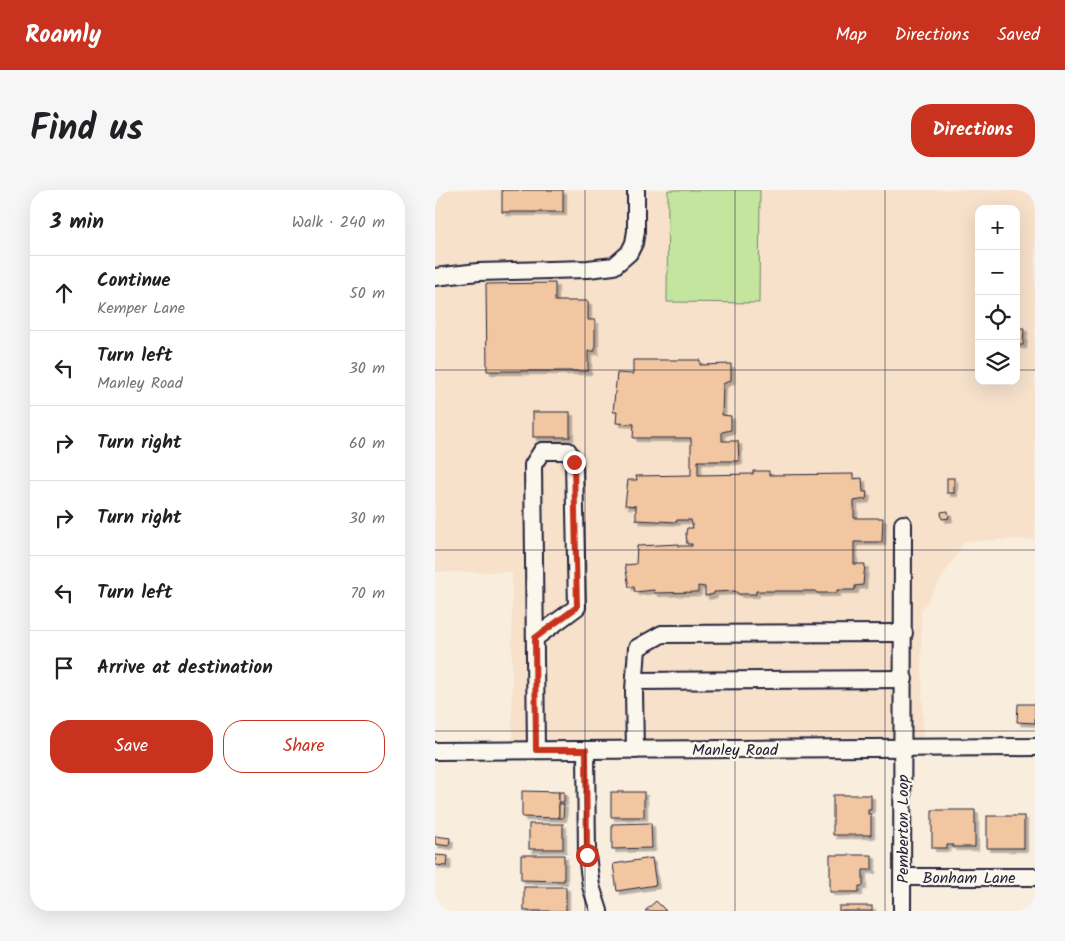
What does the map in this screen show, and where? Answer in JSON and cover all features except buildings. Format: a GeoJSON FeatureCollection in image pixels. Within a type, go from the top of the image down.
{"type":"FeatureCollection","features":[{"type":"Feature","properties":{"kind":"street"},"geometry":{"type":"LineString","coordinates":[[435,277],[478,272],[588,269],[614,266],[629,253],[634,243],[636,231],[636,190]]}},
{"type":"Feature","properties":{"kind":"street"},"geometry":{"type":"LineString","coordinates":[[535,638],[577,607],[574,462],[568,451],[542,451],[533,465],[536,750]]}},
{"type":"Feature","properties":{"kind":"street","name":"Pemberton Loop"},"geometry":{"type":"LineString","coordinates":[[902,911],[903,524]]}},
{"type":"Feature","properties":{"kind":"street"},"geometry":{"type":"LineString","coordinates":[[635,750],[637,648],[662,634],[904,633]]}},
{"type":"Feature","properties":{"kind":"street"},"geometry":{"type":"LineString","coordinates":[[635,681],[904,679]]}},
{"type":"Feature","properties":{"kind":"street","name":"Manley Road"},"geometry":{"type":"LineString","coordinates":[[435,751],[1035,746]]}},
{"type":"Feature","properties":{"kind":"street"},"geometry":{"type":"LineString","coordinates":[[586,750],[587,855],[591,886],[599,911]]}},
{"type":"Feature","properties":{"kind":"street","name":"Bonham Lane"},"geometry":{"type":"LineString","coordinates":[[902,877],[1035,877]]}},
{"type":"Feature","properties":{"kind":"shaded area"},"geometry":{"type":"Polygon","coordinates":[[[435,190],[1035,190],[1035,539],[965,541],[921,611],[923,742],[512,744],[512,572],[435,572],[435,190]]]}},
{"type":"Feature","properties":{"kind":"green space"},"geometry":{"type":"Polygon","coordinates":[[[668,190],[760,190],[759,303],[667,302],[668,190]]]}},
{"type":"Feature","properties":{"kind":"route"},"geometry":{"type":"LineString","coordinates":[[574,462],[577,607],[535,638],[536,750],[586,750],[587,855]]}}]}
